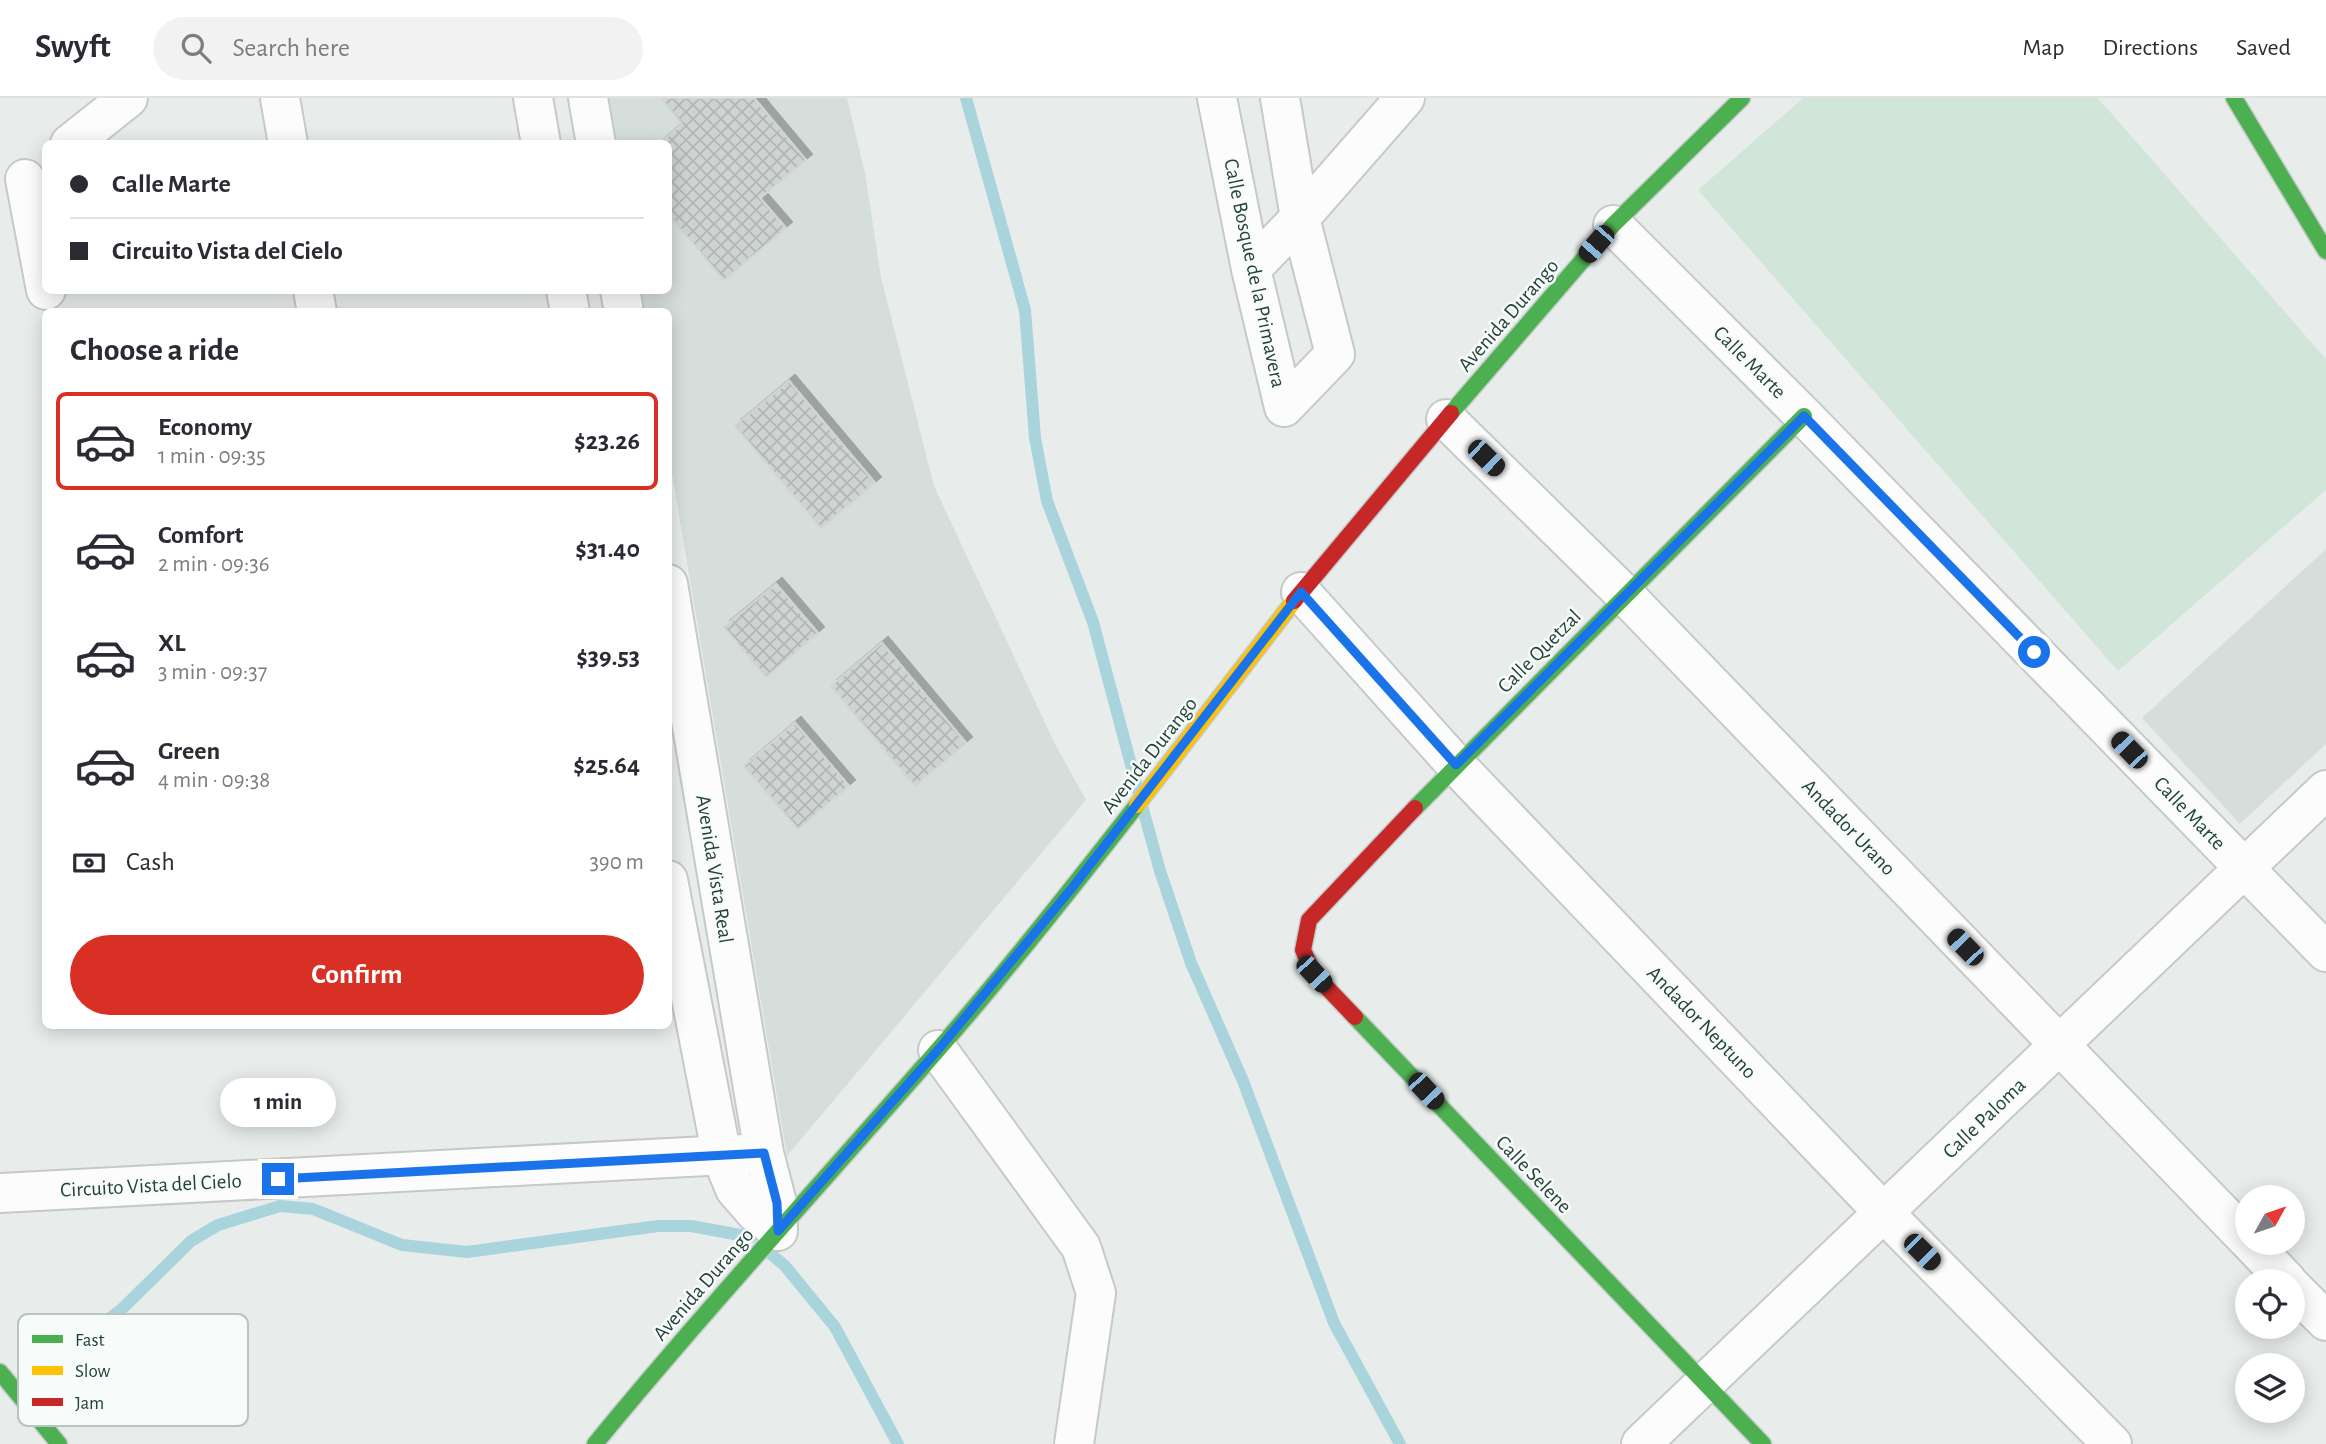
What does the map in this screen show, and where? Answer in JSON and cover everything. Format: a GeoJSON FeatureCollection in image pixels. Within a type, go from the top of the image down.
{"type":"FeatureCollection","features":[{"type":"Feature","properties":{"kind":"street"},"geometry":{"type":"LineString","coordinates":[[75,140],[128,98]]}},
{"type":"Feature","properties":{"kind":"street"},"geometry":{"type":"LineString","coordinates":[[280,98],[287,140]]}},
{"type":"Feature","properties":{"kind":"street"},"geometry":{"type":"LineString","coordinates":[[533,98],[540,140]]}},
{"type":"Feature","properties":{"kind":"street"},"geometry":{"type":"LineString","coordinates":[[588,98],[595,140]]}},
{"type":"Feature","properties":{"kind":"street","name":"Calle Bosque de la Primavera"},"geometry":{"type":"LineString","coordinates":[[1217,98],[1251,269],[1284,407],[1335,354],[1300,218],[1280,98]]}},
{"type":"Feature","properties":{"kind":"street"},"geometry":{"type":"LineString","coordinates":[[1251,269],[1300,218],[1405,98]]}},
{"type":"Feature","properties":{"kind":"street","name":"Avenida Durango"},"geometry":{"type":"LineString","coordinates":[[595,1444],[684,1336],[938,1050],[1072,888],[1301,592],[1446,419],[1613,225],[1742,98]]}},
{"type":"Feature","properties":{"kind":"street"},"geometry":{"type":"LineString","coordinates":[[2234,98],[2326,251]]}},
{"type":"Feature","properties":{"kind":"street"},"geometry":{"type":"LineString","coordinates":[[23,180],[42,271]]}},
{"type":"Feature","properties":{"kind":"street","name":"Calle Marte"},"geometry":{"type":"LineString","coordinates":[[1613,225],[1804,416],[2326,952]]}},
{"type":"Feature","properties":{"kind":"street","name":"Calle Quetzal"},"geometry":{"type":"LineString","coordinates":[[1308,920],[1456,765],[1804,416]]}},
{"type":"Feature","properties":{"kind":"street","name":"Andador Urano"},"geometry":{"type":"LineString","coordinates":[[1446,419],[1625,595],[2235,1227]]}},
{"type":"Feature","properties":{"kind":"street","name":"Andador Neptuno"},"geometry":{"type":"LineString","coordinates":[[1301,592],[1456,765],[1884,1213],[2112,1444]]}},
{"type":"Feature","properties":{"kind":"street","name":"Avenida Vista Real"},"geometry":{"type":"LineString","coordinates":[[672,608],[764,1153],[777,1203],[778,1231]]}},
{"type":"Feature","properties":{"kind":"street","name":"Calle Paloma"},"geometry":{"type":"LineString","coordinates":[[1641,1444],[2326,790]]}},
{"type":"Feature","properties":{"kind":"street"},"geometry":{"type":"LineString","coordinates":[[672,889],[719,892]]}},
{"type":"Feature","properties":{"kind":"street"},"geometry":{"type":"LineString","coordinates":[[672,904],[722,1157],[735,1189],[755,1212],[778,1231]]}},
{"type":"Feature","properties":{"kind":"street","name":"Calle Selene"},"geometry":{"type":"LineString","coordinates":[[1308,920],[1303,950],[1314,974],[1763,1444]]}},
{"type":"Feature","properties":{"kind":"street"},"geometry":{"type":"LineString","coordinates":[[938,1050],[1081,1247],[1096,1293],[1074,1444]]}},
{"type":"Feature","properties":{"kind":"street"},"geometry":{"type":"LineString","coordinates":[[722,1157],[764,1153]]}},
{"type":"Feature","properties":{"kind":"street","name":"Circuito Vista del Cielo"},"geometry":{"type":"LineString","coordinates":[[0,1193],[722,1157]]}},
{"type":"Feature","properties":{"kind":"street","name":"Andador Urano"},"geometry":{"type":"LineString","coordinates":[[2262,1255],[2275,1269]]}},
{"type":"Feature","properties":{"kind":"street"},"geometry":{"type":"LineString","coordinates":[[2305,1300],[2326,1321]]}},
{"type":"Feature","properties":{"kind":"street"},"geometry":{"type":"LineString","coordinates":[[3,1376],[18,1396]]}},
{"type":"Feature","properties":{"kind":"street"},"geometry":{"type":"LineString","coordinates":[[43,1426],[59,1444]]}},
{"type":"Feature","properties":{"kind":"shaded area"},"geometry":{"type":"Polygon","coordinates":[[[608,98],[847,98],[865,173],[881,277],[934,486],[1055,744],[1086,800],[787,1156],[672,474],[672,308],[643,308],[641,294],[672,294],[672,140],[615,140],[608,98]]]}},
{"type":"Feature","properties":{"kind":"shaded area"},"geometry":{"type":"Polygon","coordinates":[[[2326,549],[2326,744],[2240,824],[2142,718],[2326,549]]]}},
{"type":"Feature","properties":{"kind":"green space"},"geometry":{"type":"Polygon","coordinates":[[[1803,98],[2098,98],[2326,359],[2326,490],[2118,671],[1698,190],[1803,98]]]}},
{"type":"Feature","properties":{"kind":"building"},"geometry":{"type":"Polygon","coordinates":[[[661,98],[754,98],[806,160],[760,198],[786,228],[724,280],[672,219],[672,140],[664,140],[682,124],[661,98]]]}},
{"type":"Feature","properties":{"kind":"building"},"geometry":{"type":"Polygon","coordinates":[[[789,381],[875,483],[821,528],[735,426],[789,381]]]}},
{"type":"Feature","properties":{"kind":"building"},"geometry":{"type":"Polygon","coordinates":[[[776,584],[818,633],[766,677],[724,627],[776,584]]]}},
{"type":"Feature","properties":{"kind":"building"},"geometry":{"type":"Polygon","coordinates":[[[882,643],[966,743],[915,786],[831,686],[882,643]]]}},
{"type":"Feature","properties":{"kind":"building"},"geometry":{"type":"Polygon","coordinates":[[[795,723],[849,786],[798,829],[744,766],[795,723]]]}},
{"type":"Feature","properties":{"kind":"waterway"},"geometry":{"type":"LineString","coordinates":[[966,98],[1025,310],[1035,438],[1047,501],[1093,622],[1138,791]]}},
{"type":"Feature","properties":{"kind":"waterway"},"geometry":{"type":"LineString","coordinates":[[1143,809],[1160,871],[1191,963],[1243,1081],[1334,1323],[1400,1444]]}},
{"type":"Feature","properties":{"kind":"waterway"},"geometry":{"type":"LineString","coordinates":[[115,1314],[191,1241],[218,1225],[280,1206],[313,1209],[402,1245],[467,1252],[658,1226],[691,1226],[751,1237]]}},
{"type":"Feature","properties":{"kind":"waterway"},"geometry":{"type":"LineString","coordinates":[[765,1249],[785,1266],[835,1327],[898,1444]]}},
{"type":"Feature","properties":{"kind":"traffic: fast"},"geometry":{"type":"LineString","coordinates":[[1451,413],[1613,225],[1742,98]]}},
{"type":"Feature","properties":{"kind":"traffic: fast"},"geometry":{"type":"LineString","coordinates":[[2234,98],[2326,251]]}},
{"type":"Feature","properties":{"kind":"traffic: fast"},"geometry":{"type":"LineString","coordinates":[[1415,808],[1804,416]]}},
{"type":"Feature","properties":{"kind":"traffic: fast"},"geometry":{"type":"LineString","coordinates":[[595,1444],[962,1022],[1137,805]]}},
{"type":"Feature","properties":{"kind":"traffic: fast"},"geometry":{"type":"LineString","coordinates":[[1355,1017],[1763,1444]]}},
{"type":"Feature","properties":{"kind":"traffic: fast"},"geometry":{"type":"LineString","coordinates":[[0,1372],[18,1394]]}},
{"type":"Feature","properties":{"kind":"traffic: fast"},"geometry":{"type":"LineString","coordinates":[[44,1426],[59,1444]]}},
{"type":"Feature","properties":{"kind":"traffic: slow"},"geometry":{"type":"LineString","coordinates":[[1137,805],[1294,601]]}},
{"type":"Feature","properties":{"kind":"traffic: jam"},"geometry":{"type":"LineString","coordinates":[[1294,601],[1451,413]]}},
{"type":"Feature","properties":{"kind":"traffic: jam"},"geometry":{"type":"LineString","coordinates":[[1355,1017],[1314,974],[1303,950],[1309,920],[1415,808]]}},
{"type":"Feature","properties":{"kind":"route"},"geometry":{"type":"LineString","coordinates":[[278,1179],[764,1153],[777,1203],[778,1231],[938,1050],[1072,888],[1301,592],[1456,765],[1804,416],[2034,652]]}}]}
